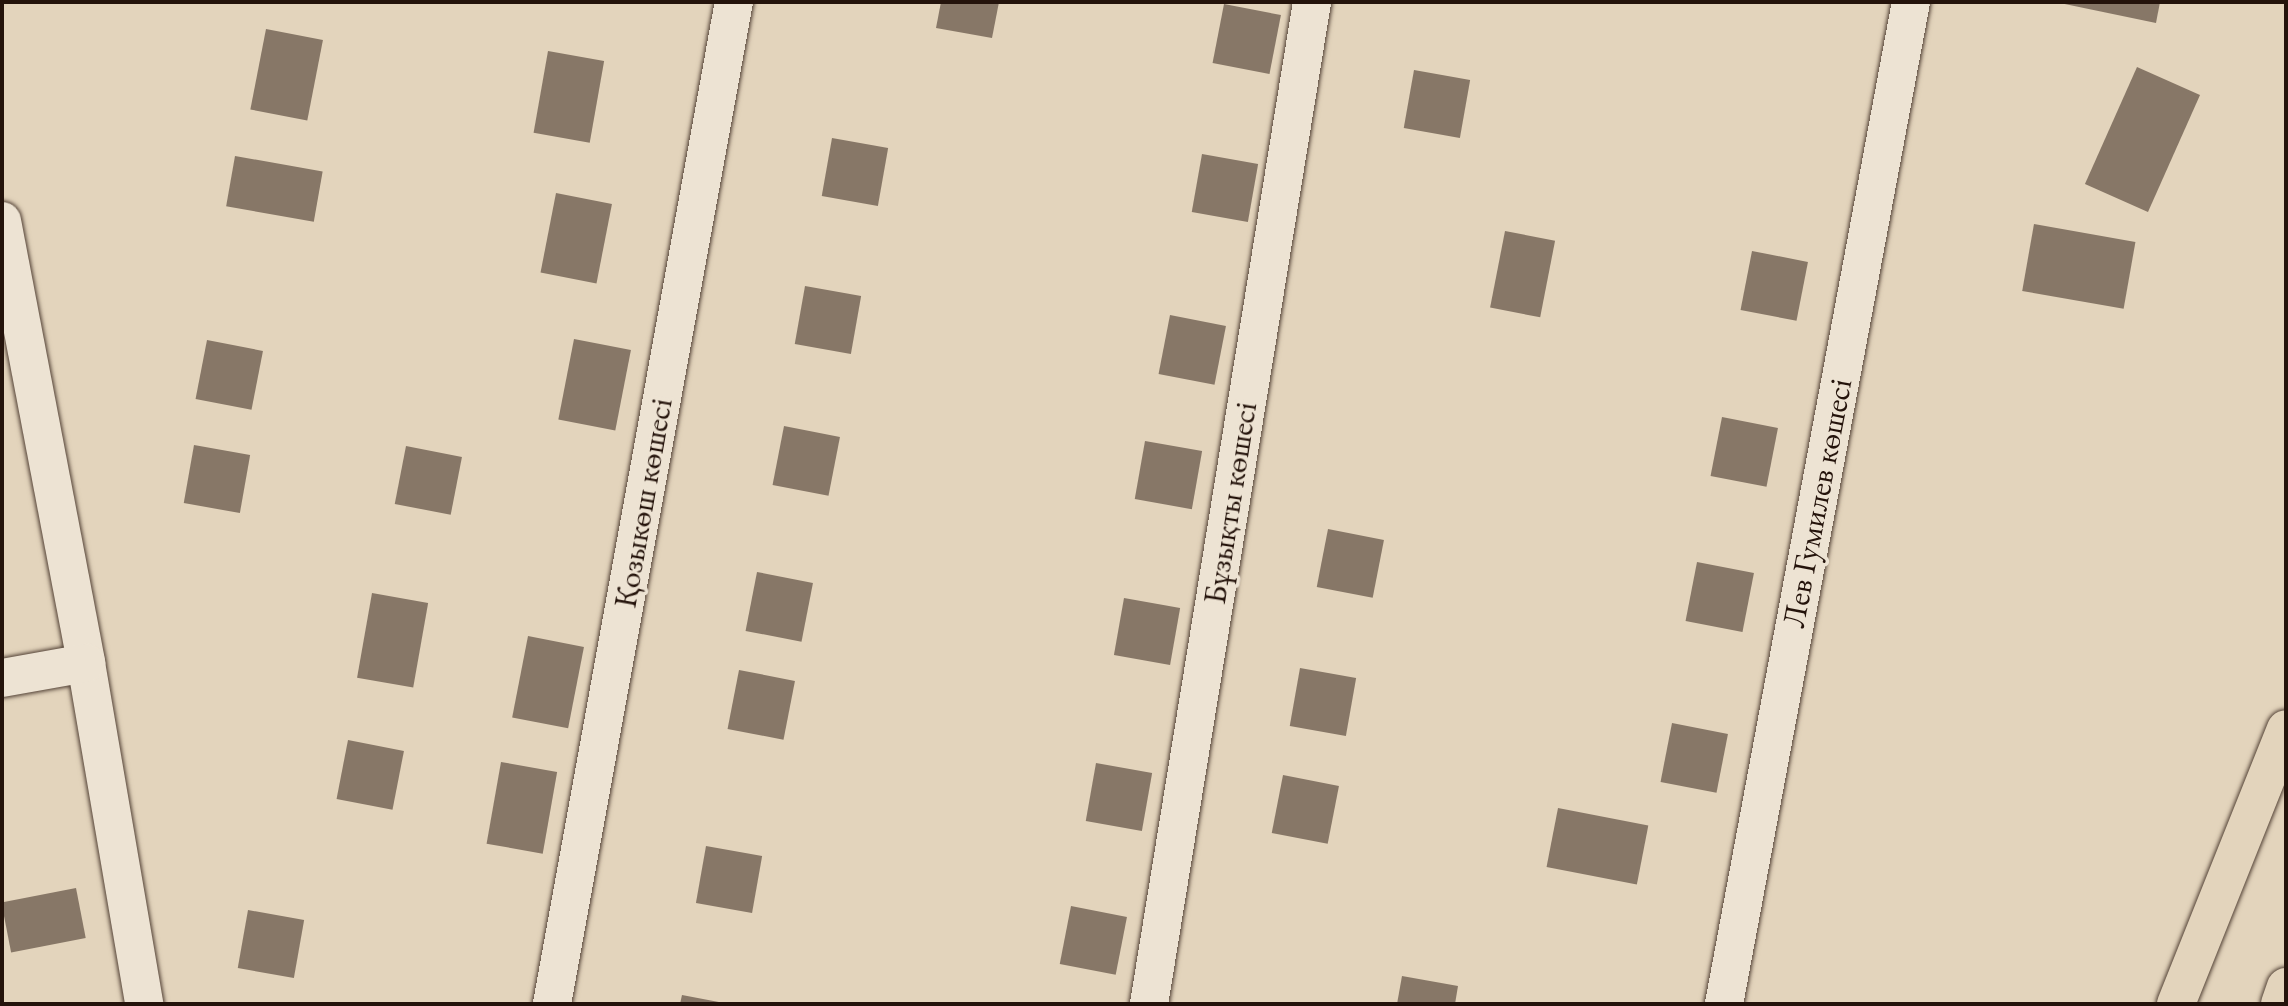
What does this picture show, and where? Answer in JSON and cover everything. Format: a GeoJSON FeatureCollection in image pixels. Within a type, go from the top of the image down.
{"type":"FeatureCollection","features":[{"type":"Feature","properties":{"kind":"highway"},"geometry":{"type":"LineString","coordinates":[[2176,1004],[2286,729]]}},
{"type":"Feature","properties":{"kind":"highway"},"geometry":{"type":"LineString","coordinates":[[2280,1004],[2286,987]]}},
{"type":"Feature","properties":{"kind":"street","name":"Қозыкөш көшесі"},"geometry":{"type":"LineString","coordinates":[[552,1004],[734,2]]}},
{"type":"Feature","properties":{"kind":"street","name":"Бұзықты көшесі"},"geometry":{"type":"LineString","coordinates":[[1149,1004],[1312,2]]}},
{"type":"Feature","properties":{"kind":"street","name":"Лев Гумилев көшесі"},"geometry":{"type":"LineString","coordinates":[[1724,1004],[1911,2]]}},
{"type":"Feature","properties":{"kind":"street"},"geometry":{"type":"LineString","coordinates":[[2,222],[86,663],[145,1004]]}},
{"type":"Feature","properties":{"kind":"street"},"geometry":{"type":"LineString","coordinates":[[2,678],[86,663]]}},
{"type":"Feature","properties":{"kind":"building"},"geometry":{"type":"Polygon","coordinates":[[[941,2],[999,2],[992,38],[936,28],[941,2]]]}},
{"type":"Feature","properties":{"kind":"building"},"geometry":{"type":"Polygon","coordinates":[[[2055,2],[2160,2],[2156,23],[2055,2]]]}},
{"type":"Feature","properties":{"kind":"building"},"geometry":{"type":"Polygon","coordinates":[[[1224,4],[1281,15],[1269,74],[1213,63],[1224,4]]]}},
{"type":"Feature","properties":{"kind":"building"},"geometry":{"type":"Polygon","coordinates":[[[266,29],[323,40],[307,121],[250,109],[266,29]]]}},
{"type":"Feature","properties":{"kind":"building"},"geometry":{"type":"Polygon","coordinates":[[[548,51],[604,61],[590,143],[534,133],[548,51]]]}},
{"type":"Feature","properties":{"kind":"building"},"geometry":{"type":"Polygon","coordinates":[[[2137,67],[2200,95],[2148,212],[2085,184],[2137,67]]]}},
{"type":"Feature","properties":{"kind":"building"},"geometry":{"type":"Polygon","coordinates":[[[1414,70],[1470,80],[1460,138],[1404,128],[1414,70]]]}},
{"type":"Feature","properties":{"kind":"building"},"geometry":{"type":"Polygon","coordinates":[[[832,138],[888,148],[878,206],[822,196],[832,138]]]}},
{"type":"Feature","properties":{"kind":"building"},"geometry":{"type":"Polygon","coordinates":[[[1202,154],[1258,164],[1248,222],[1192,212],[1202,154]]]}},
{"type":"Feature","properties":{"kind":"building"},"geometry":{"type":"Polygon","coordinates":[[[235,156],[323,171],[314,222],[226,206],[235,156]]]}},
{"type":"Feature","properties":{"kind":"building"},"geometry":{"type":"Polygon","coordinates":[[[556,193],[612,204],[596,283],[541,273],[556,193]]]}},
{"type":"Feature","properties":{"kind":"building"},"geometry":{"type":"Polygon","coordinates":[[[2034,224],[2135,242],[2124,309],[2022,291],[2034,224]]]}},
{"type":"Feature","properties":{"kind":"building"},"geometry":{"type":"Polygon","coordinates":[[[1505,231],[1555,241],[1540,317],[1490,308],[1505,231]]]}},
{"type":"Feature","properties":{"kind":"building"},"geometry":{"type":"Polygon","coordinates":[[[1752,251],[1808,262],[1797,321],[1741,310],[1752,251]]]}},
{"type":"Feature","properties":{"kind":"building"},"geometry":{"type":"Polygon","coordinates":[[[805,286],[861,296],[851,354],[795,344],[805,286]]]}},
{"type":"Feature","properties":{"kind":"building"},"geometry":{"type":"Polygon","coordinates":[[[1170,315],[1226,326],[1215,385],[1159,374],[1170,315]]]}},
{"type":"Feature","properties":{"kind":"building"},"geometry":{"type":"Polygon","coordinates":[[[574,339],[631,350],[615,431],[558,419],[574,339]]]}},
{"type":"Feature","properties":{"kind":"building"},"geometry":{"type":"Polygon","coordinates":[[[207,340],[263,351],[252,410],[196,399],[207,340]]]}},
{"type":"Feature","properties":{"kind":"building"},"geometry":{"type":"Polygon","coordinates":[[[1722,417],[1778,428],[1767,487],[1711,476],[1722,417]]]}},
{"type":"Feature","properties":{"kind":"building"},"geometry":{"type":"Polygon","coordinates":[[[784,426],[840,437],[829,496],[773,485],[784,426]]]}},
{"type":"Feature","properties":{"kind":"building"},"geometry":{"type":"Polygon","coordinates":[[[1145,441],[1202,451],[1192,509],[1135,499],[1145,441]]]}},
{"type":"Feature","properties":{"kind":"building"},"geometry":{"type":"Polygon","coordinates":[[[194,445],[250,455],[240,513],[184,503],[194,445]]]}},
{"type":"Feature","properties":{"kind":"building"},"geometry":{"type":"Polygon","coordinates":[[[406,446],[462,457],[451,515],[395,504],[406,446]]]}},
{"type":"Feature","properties":{"kind":"building"},"geometry":{"type":"Polygon","coordinates":[[[1328,529],[1384,540],[1373,598],[1317,587],[1328,529]]]}},
{"type":"Feature","properties":{"kind":"building"},"geometry":{"type":"Polygon","coordinates":[[[1697,562],[1754,573],[1742,632],[1686,621],[1697,562]]]}},
{"type":"Feature","properties":{"kind":"building"},"geometry":{"type":"Polygon","coordinates":[[[757,572],[813,583],[802,642],[746,631],[757,572]]]}},
{"type":"Feature","properties":{"kind":"building"},"geometry":{"type":"Polygon","coordinates":[[[372,593],[428,603],[413,688],[357,678],[372,593]]]}},
{"type":"Feature","properties":{"kind":"building"},"geometry":{"type":"Polygon","coordinates":[[[1124,598],[1180,608],[1170,665],[1114,655],[1124,598]]]}},
{"type":"Feature","properties":{"kind":"building"},"geometry":{"type":"Polygon","coordinates":[[[528,636],[584,647],[568,728],[512,717],[528,636]]]}},
{"type":"Feature","properties":{"kind":"building"},"geometry":{"type":"Polygon","coordinates":[[[1300,668],[1356,678],[1346,736],[1290,726],[1300,668]]]}},
{"type":"Feature","properties":{"kind":"building"},"geometry":{"type":"Polygon","coordinates":[[[739,670],[795,681],[784,740],[728,729],[739,670]]]}},
{"type":"Feature","properties":{"kind":"building"},"geometry":{"type":"Polygon","coordinates":[[[1672,723],[1728,734],[1717,793],[1661,782],[1672,723]]]}},
{"type":"Feature","properties":{"kind":"building"},"geometry":{"type":"Polygon","coordinates":[[[348,740],[404,751],[393,810],[337,799],[348,740]]]}},
{"type":"Feature","properties":{"kind":"building"},"geometry":{"type":"Polygon","coordinates":[[[501,762],[557,772],[543,854],[487,844],[501,762]]]}},
{"type":"Feature","properties":{"kind":"building"},"geometry":{"type":"Polygon","coordinates":[[[1096,763],[1152,773],[1142,831],[1086,821],[1096,763]]]}},
{"type":"Feature","properties":{"kind":"building"},"geometry":{"type":"Polygon","coordinates":[[[1283,775],[1339,786],[1328,844],[1272,833],[1283,775]]]}},
{"type":"Feature","properties":{"kind":"building"},"geometry":{"type":"Polygon","coordinates":[[[1558,808],[1648,826],[1637,884],[1547,867],[1558,808]]]}},
{"type":"Feature","properties":{"kind":"building"},"geometry":{"type":"Polygon","coordinates":[[[706,846],[762,856],[752,913],[696,903],[706,846]]]}},
{"type":"Feature","properties":{"kind":"building"},"geometry":{"type":"Polygon","coordinates":[[[76,888],[86,938],[11,953],[2,902],[76,888]]]}},
{"type":"Feature","properties":{"kind":"building"},"geometry":{"type":"Polygon","coordinates":[[[1071,906],[1127,917],[1116,975],[1060,964],[1071,906]]]}},
{"type":"Feature","properties":{"kind":"building"},"geometry":{"type":"Polygon","coordinates":[[[248,910],[304,920],[294,978],[238,968],[248,910]]]}},
{"type":"Feature","properties":{"kind":"building"},"geometry":{"type":"Polygon","coordinates":[[[1402,976],[1458,986],[1455,1004],[1397,1004],[1402,976]]]}},
{"type":"Feature","properties":{"kind":"building"},"geometry":{"type":"Polygon","coordinates":[[[682,995],[724,1003],[724,1004],[680,1004],[682,995]]]}}]}
